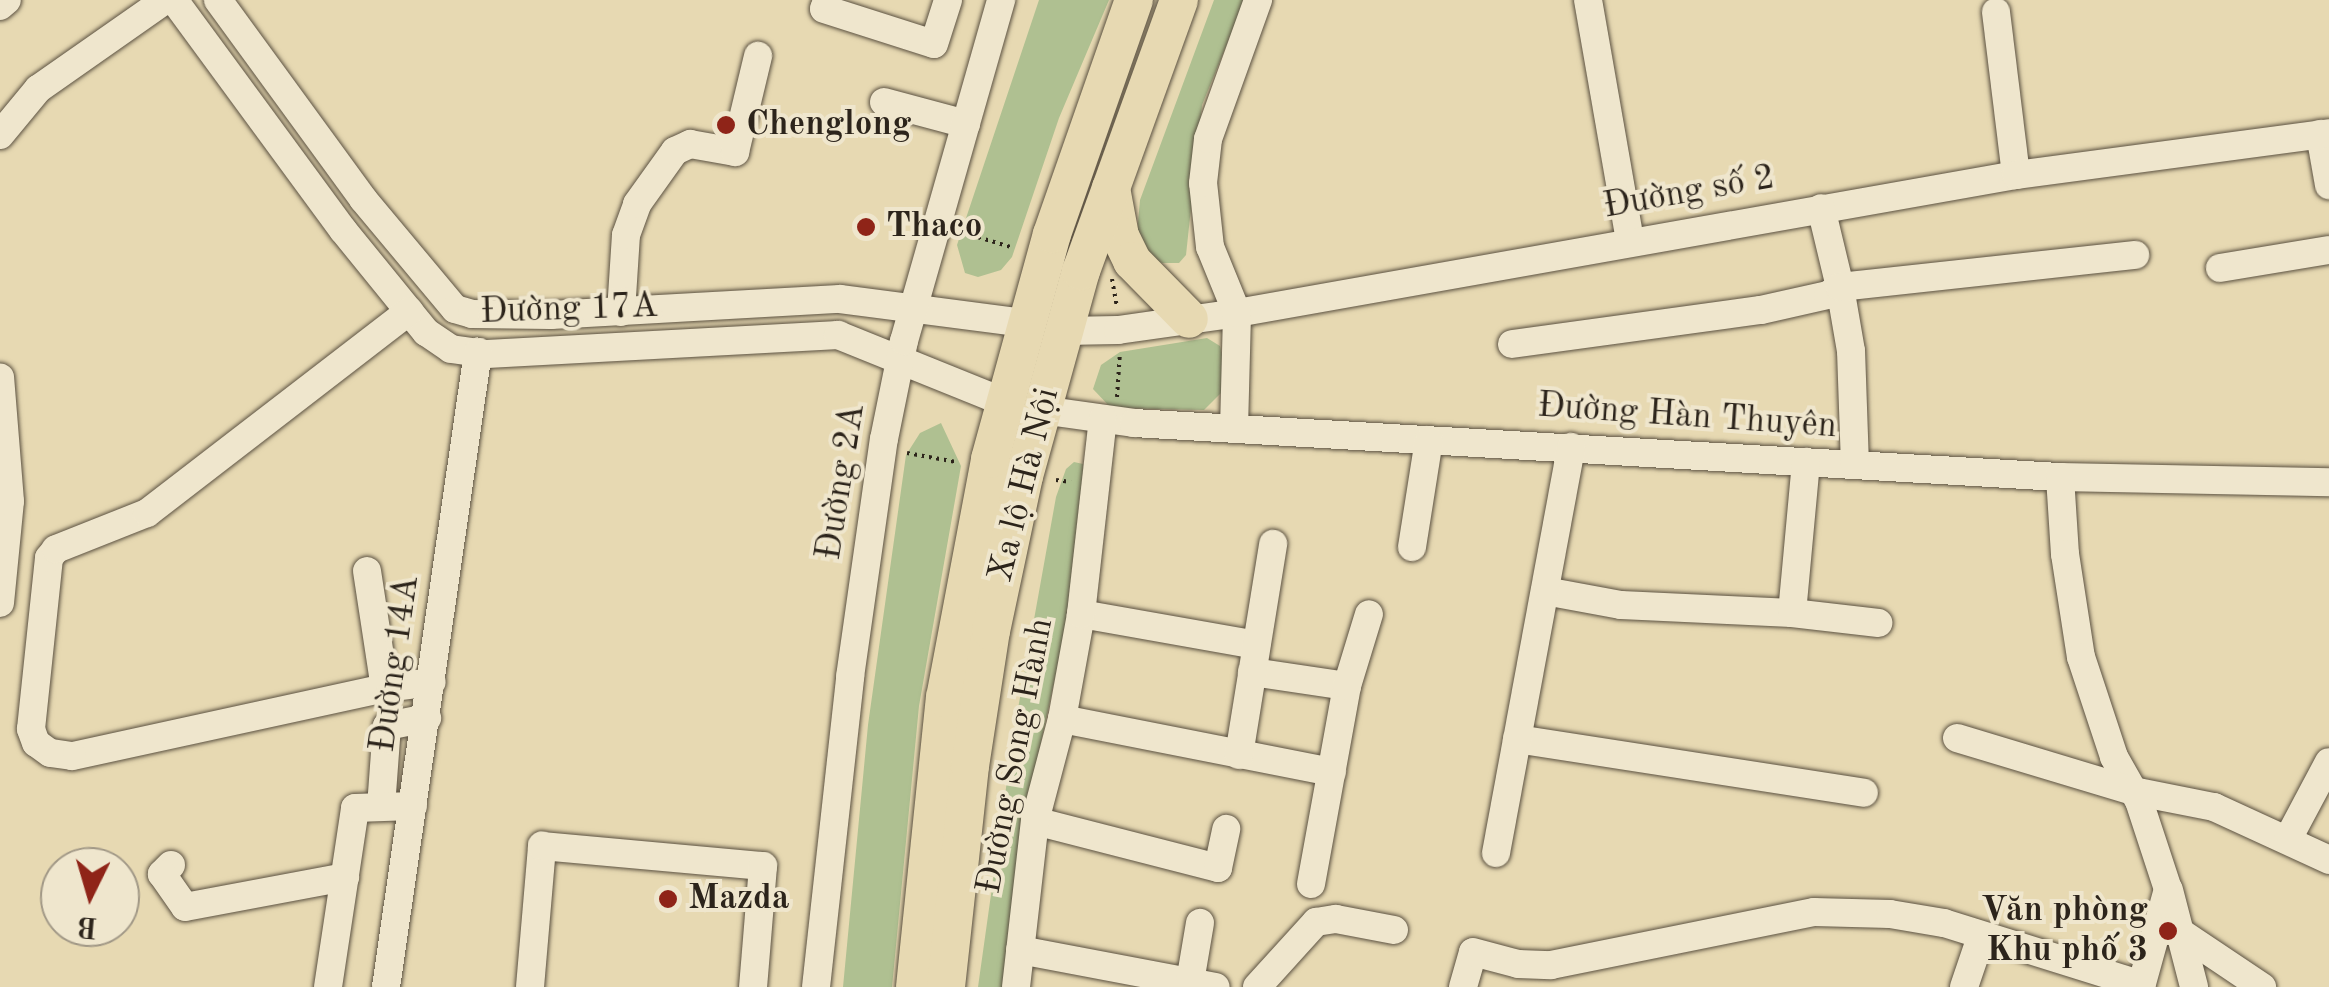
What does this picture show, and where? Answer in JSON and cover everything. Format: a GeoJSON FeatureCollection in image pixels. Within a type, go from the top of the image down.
{"type":"FeatureCollection","features":[{"type":"Feature","properties":{"kind":"highway","name":"Xa lộ Hà Nội"},"geometry":{"type":"LineString","coordinates":[[915,987],[945,698],[1004,402],[1026,323],[1134,0]]}},
{"type":"Feature","properties":{"kind":"highway","name":"Xa lộ Hà Nội"},"geometry":{"type":"LineString","coordinates":[[946,987],[970,766],[991,631],[1042,410],[1110,184],[1179,0]]}},
{"type":"Feature","properties":{"kind":"highway"},"geometry":{"type":"LineString","coordinates":[[1110,184],[1120,236],[1132,261],[1189,319]]}},
{"type":"Feature","properties":{"kind":"highway"},"geometry":{"type":"LineString","coordinates":[[1026,323],[1064,330]]}},
{"type":"Feature","properties":{"kind":"highway"},"geometry":{"type":"LineString","coordinates":[[1004,402],[1042,410]]}},
{"type":"Feature","properties":{"kind":"street"},"geometry":{"type":"LineString","coordinates":[[0,6],[7,0]]}},
{"type":"Feature","properties":{"kind":"street"},"geometry":{"type":"LineString","coordinates":[[0,135],[38,89],[165,0]]}},
{"type":"Feature","properties":{"kind":"street","name":"Đường 17A"},"geometry":{"type":"LineString","coordinates":[[174,0],[343,230],[426,332],[451,349],[478,352],[838,335],[1004,402]]}},
{"type":"Feature","properties":{"kind":"street","name":"Đường 17A"},"geometry":{"type":"LineString","coordinates":[[218,0],[363,199],[455,309],[496,315],[621,312],[840,299],[1026,323]]}},
{"type":"Feature","properties":{"kind":"street"},"geometry":{"type":"LineString","coordinates":[[827,0],[824,9],[934,44],[948,0]]}},
{"type":"Feature","properties":{"kind":"street","name":"Đường 2A"},"geometry":{"type":"LineString","coordinates":[[816,987],[850,678],[884,438],[913,308],[1001,0]]}},
{"type":"Feature","properties":{"kind":"street"},"geometry":{"type":"LineString","coordinates":[[1234,429],[1237,313],[1213,259],[1204,223],[1204,183],[1208,140],[1258,0]]}},
{"type":"Feature","properties":{"kind":"street"},"geometry":{"type":"LineString","coordinates":[[1588,0],[1630,242]]}},
{"type":"Feature","properties":{"kind":"street"},"geometry":{"type":"LineString","coordinates":[[1996,12],[2016,175]]}},
{"type":"Feature","properties":{"kind":"street"},"geometry":{"type":"LineString","coordinates":[[621,312],[626,235],[637,204],[675,150],[690,144],[735,152],[758,56]]}},
{"type":"Feature","properties":{"kind":"street"},"geometry":{"type":"LineString","coordinates":[[884,102],[966,124]]}},
{"type":"Feature","properties":{"kind":"street"},"geometry":{"type":"LineString","coordinates":[[2324,134],[2329,184]]}},
{"type":"Feature","properties":{"kind":"street","name":"Đường số 2"},"geometry":{"type":"LineString","coordinates":[[1064,330],[1118,330],[1237,313],[2016,175],[2324,134]]}},
{"type":"Feature","properties":{"kind":"street"},"geometry":{"type":"LineString","coordinates":[[1821,208],[1852,351],[1854,465]]}},
{"type":"Feature","properties":{"kind":"street"},"geometry":{"type":"LineString","coordinates":[[2220,268],[2329,250]]}},
{"type":"Feature","properties":{"kind":"street"},"geometry":{"type":"LineString","coordinates":[[1512,344],[1811,302],[1840,287],[2135,255]]}},
{"type":"Feature","properties":{"kind":"street"},"geometry":{"type":"LineString","coordinates":[[409,312],[147,513],[56,549],[49,558],[31,729],[36,743],[50,753],[72,756],[385,688],[432,682]]}},
{"type":"Feature","properties":{"kind":"street","name":"Đường 14A"},"geometry":{"type":"LineString","coordinates":[[386,987],[478,352]]}},
{"type":"Feature","properties":{"kind":"street"},"geometry":{"type":"LineString","coordinates":[[0,375],[2,453],[10,501],[0,603]]}},
{"type":"Feature","properties":{"kind":"street","name":"Đường Hàn Thuyên"},"geometry":{"type":"LineString","coordinates":[[1042,410],[1110,412],[1234,429],[2060,477],[2329,482]]}},
{"type":"Feature","properties":{"kind":"street","name":"Đường Song Hành"},"geometry":{"type":"LineString","coordinates":[[1016,987],[1035,821],[1062,719],[1110,412]]}},
{"type":"Feature","properties":{"kind":"street"},"geometry":{"type":"LineString","coordinates":[[1412,546],[1429,440]]}},
{"type":"Feature","properties":{"kind":"street"},"geometry":{"type":"LineString","coordinates":[[1496,853],[1571,447]]}},
{"type":"Feature","properties":{"kind":"street"},"geometry":{"type":"LineString","coordinates":[[1792,613],[1806,462]]}},
{"type":"Feature","properties":{"kind":"street"},"geometry":{"type":"LineString","coordinates":[[2060,477],[2064,554],[2081,656],[2114,757],[2133,790],[2168,889],[2194,987]]}},
{"type":"Feature","properties":{"kind":"street"},"geometry":{"type":"LineString","coordinates":[[1238,755],[1272,544]]}},
{"type":"Feature","properties":{"kind":"street"},"geometry":{"type":"LineString","coordinates":[[367,571],[385,688]]}},
{"type":"Feature","properties":{"kind":"street"},"geometry":{"type":"LineString","coordinates":[[1544,591],[1621,605],[1792,613],[1878,623]]}},
{"type":"Feature","properties":{"kind":"street"},"geometry":{"type":"LineString","coordinates":[[1081,614],[1347,686]]}},
{"type":"Feature","properties":{"kind":"street"},"geometry":{"type":"LineString","coordinates":[[1310,884],[1347,686],[1369,614]]}},
{"type":"Feature","properties":{"kind":"street"},"geometry":{"type":"LineString","coordinates":[[381,807],[388,726],[427,718]]}},
{"type":"Feature","properties":{"kind":"street"},"geometry":{"type":"LineString","coordinates":[[1062,719],[1332,772]]}},
{"type":"Feature","properties":{"kind":"street"},"geometry":{"type":"LineString","coordinates":[[1517,738],[1864,793]]}},
{"type":"Feature","properties":{"kind":"street"},"geometry":{"type":"LineString","coordinates":[[1957,738],[2133,790],[2214,807],[2329,860]]}},
{"type":"Feature","properties":{"kind":"street"},"geometry":{"type":"LineString","coordinates":[[2288,839],[2329,762]]}},
{"type":"Feature","properties":{"kind":"street"},"geometry":{"type":"LineString","coordinates":[[328,987],[355,808],[414,806]]}},
{"type":"Feature","properties":{"kind":"street"},"geometry":{"type":"LineString","coordinates":[[1035,821],[1218,868],[1226,829]]}},
{"type":"Feature","properties":{"kind":"street"},"geometry":{"type":"LineString","coordinates":[[530,987],[542,846],[763,866],[753,987]]}},
{"type":"Feature","properties":{"kind":"street"},"geometry":{"type":"LineString","coordinates":[[171,865],[162,874],[185,907],[345,877]]}},
{"type":"Feature","properties":{"kind":"street"},"geometry":{"type":"LineString","coordinates":[[1463,987],[1473,952],[1575,974],[1814,912],[1890,914],[1944,923],[2142,986],[2168,889]]}},
{"type":"Feature","properties":{"kind":"street"},"geometry":{"type":"LineString","coordinates":[[1257,987],[1316,922],[1336,919],[1394,930]]}},
{"type":"Feature","properties":{"kind":"street"},"geometry":{"type":"LineString","coordinates":[[1020,950],[1186,983],[1200,923]]}},
{"type":"Feature","properties":{"kind":"street"},"geometry":{"type":"LineString","coordinates":[[2180,932],[2262,987]]}},
{"type":"Feature","properties":{"kind":"street"},"geometry":{"type":"LineString","coordinates":[[1964,987],[1981,937]]}},
{"type":"Feature","properties":{"kind":"path"},"geometry":{"type":"LineString","coordinates":[[964,233],[1014,248]]}},
{"type":"Feature","properties":{"kind":"path"},"geometry":{"type":"LineString","coordinates":[[1110,281],[1117,308]]}},
{"type":"Feature","properties":{"kind":"path"},"geometry":{"type":"LineString","coordinates":[[1110,412],[1121,347]]}},
{"type":"Feature","properties":{"kind":"path"},"geometry":{"type":"LineString","coordinates":[[907,453],[956,462]]}},
{"type":"Feature","properties":{"kind":"green space"},"geometry":{"type":"Polygon","coordinates":[[[1039,0],[1109,0],[1059,118],[1012,257],[1001,270],[978,277],[965,273],[957,245],[1039,0]]]}},
{"type":"Feature","properties":{"kind":"green space"},"geometry":{"type":"Polygon","coordinates":[[[1214,0],[1245,0],[1202,105],[1186,255],[1179,263],[1162,263],[1145,255],[1137,233],[1140,200],[1214,0]]]}},
{"type":"Feature","properties":{"kind":"green space"},"geometry":{"type":"Polygon","coordinates":[[[1207,338],[1220,346],[1227,376],[1221,393],[1204,410],[1111,408],[1093,389],[1101,365],[1120,352],[1207,338]]]}},
{"type":"Feature","properties":{"kind":"green space"},"geometry":{"type":"Polygon","coordinates":[[[941,423],[961,466],[919,706],[892,987],[843,987],[868,725],[906,455],[920,433],[941,423]]]}},
{"type":"Feature","properties":{"kind":"green space"},"geometry":{"type":"Polygon","coordinates":[[[1074,462],[1083,464],[1085,477],[1066,627],[1024,821],[1003,987],[978,987],[1014,731],[1056,497],[1066,469],[1074,462]]]}},
{"type":"Feature","properties":{"kind":"place","name":"Chenglong"},"geometry":{"type":"Point","coordinates":[726,125]}},
{"type":"Feature","properties":{"kind":"place","name":"Thaco"},"geometry":{"type":"Point","coordinates":[866,227]}},
{"type":"Feature","properties":{"kind":"place","name":"Mazda"},"geometry":{"type":"Point","coordinates":[668,899]}},
{"type":"Feature","properties":{"kind":"place","name":"Văn phòng Khu phố 3"},"geometry":{"type":"Point","coordinates":[2168,931]}}]}
